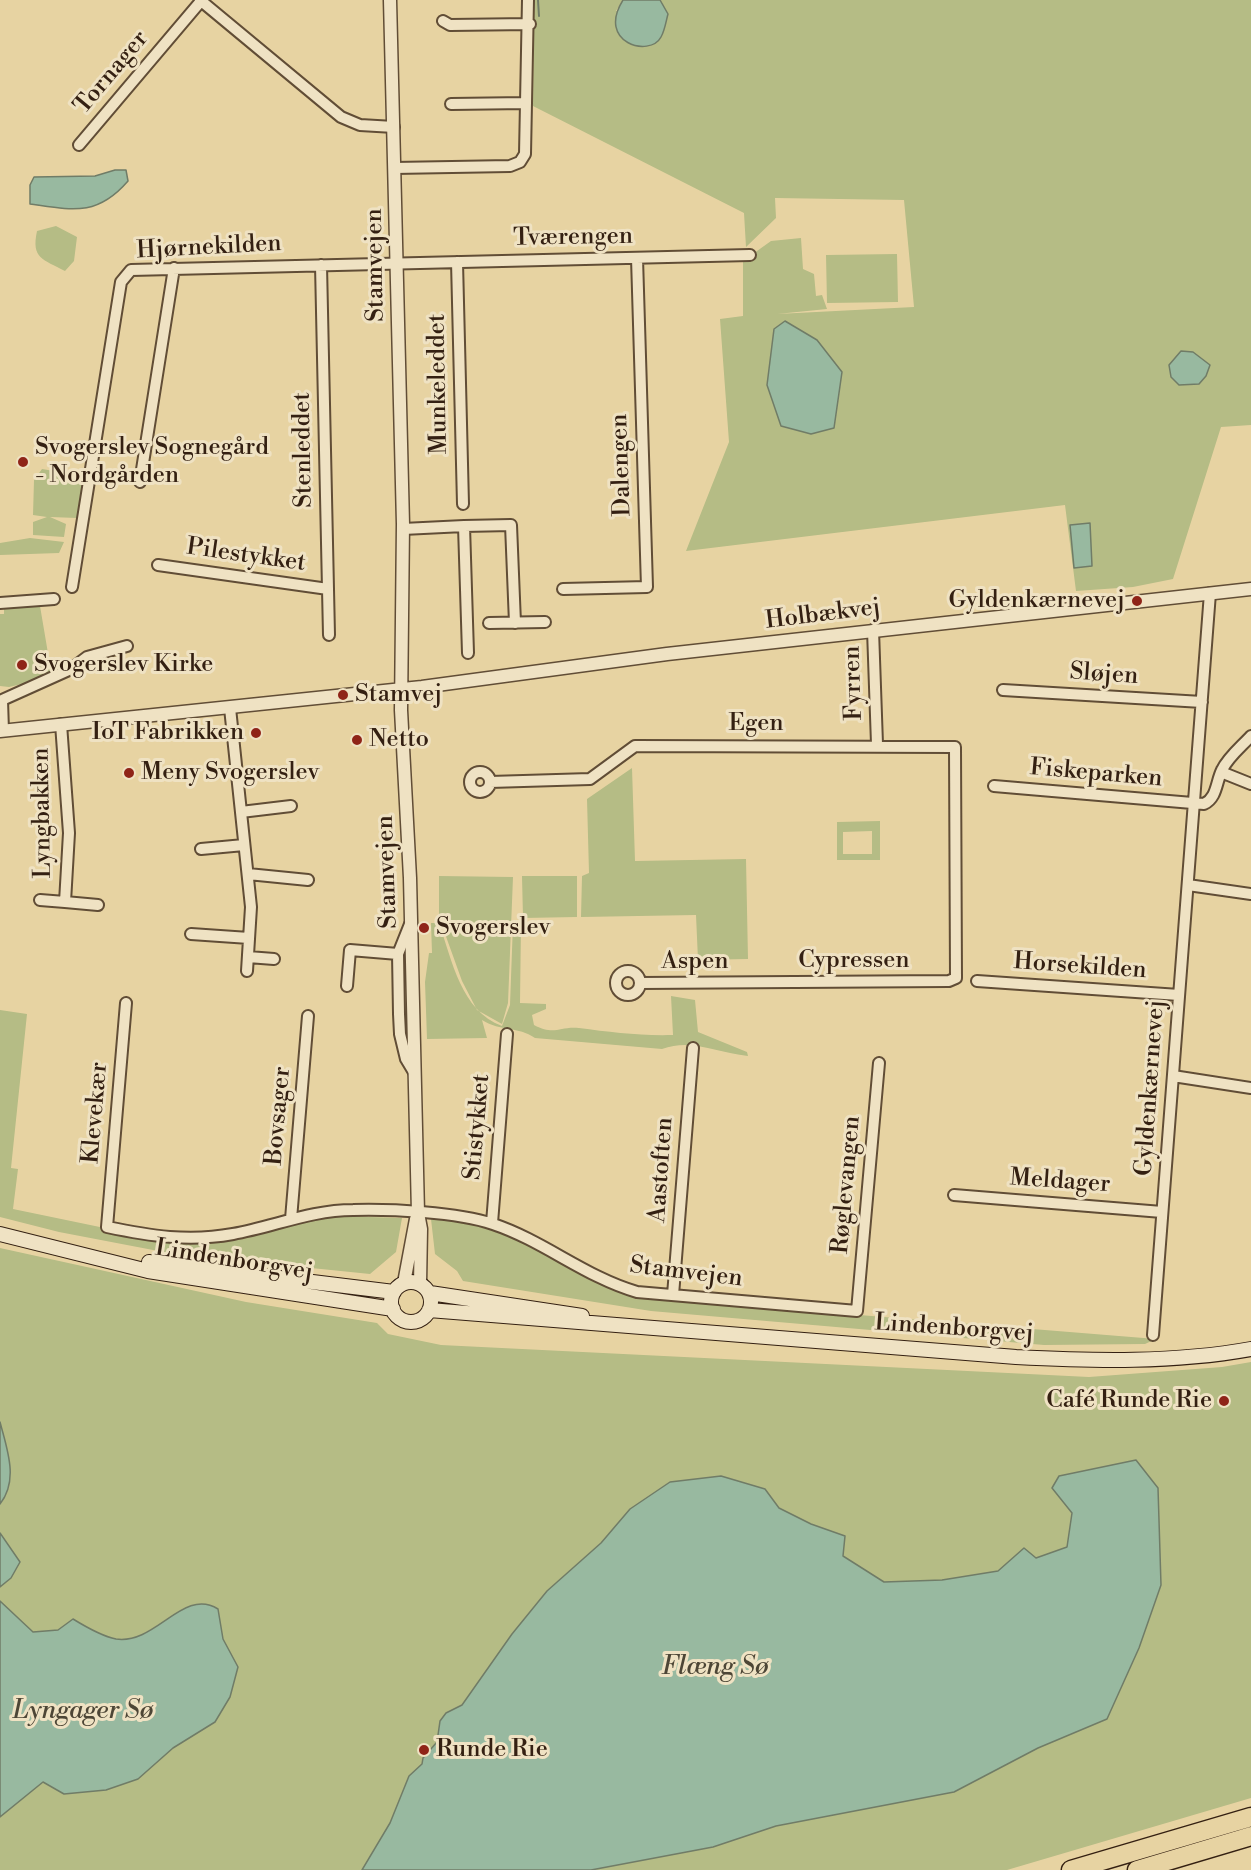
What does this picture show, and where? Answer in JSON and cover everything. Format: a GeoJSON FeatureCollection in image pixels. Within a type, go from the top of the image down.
{"type":"FeatureCollection","features":[{"type":"Feature","properties":{"kind":"highway"},"geometry":{"type":"LineString","coordinates":[[1071,1870],[1251,1817]]}},
{"type":"Feature","properties":{"kind":"highway"},"geometry":{"type":"LineString","coordinates":[[1137,1870],[1251,1836]]}},
{"type":"Feature","properties":{"kind":"main road","name":"Lindenborgvej"},"geometry":{"type":"LineString","coordinates":[[0,1234],[148,1271],[393,1309]]}},
{"type":"Feature","properties":{"kind":"main road","name":"Lindenborgvej"},"geometry":{"type":"LineString","coordinates":[[70,1252],[399,1287]]}},
{"type":"Feature","properties":{"kind":"main road"},"geometry":{"type":"LineString","coordinates":[[399,1287],[425,1289],[429,1310],[423,1318],[413,1322],[399,1317],[393,1309],[399,1287]]}},
{"type":"Feature","properties":{"kind":"main road","name":"Lindenborgvej"},"geometry":{"type":"LineString","coordinates":[[425,1289],[654,1328]]}},
{"type":"Feature","properties":{"kind":"main road","name":"Lindenborgvej"},"geometry":{"type":"LineString","coordinates":[[429,1310],[1016,1357],[1086,1360],[1158,1359],[1251,1349]]}},
{"type":"Feature","properties":{"kind":"street"},"geometry":{"type":"LineString","coordinates":[[201,0],[340,117],[360,125],[394,128]]}},
{"type":"Feature","properties":{"kind":"street","name":"Tornager"},"geometry":{"type":"LineString","coordinates":[[79,145],[201,0]]}},
{"type":"Feature","properties":{"kind":"street","name":"Stamvejen"},"geometry":{"type":"LineString","coordinates":[[390,0],[403,529],[400,689],[411,921],[418,1213],[425,1289]]}},
{"type":"Feature","properties":{"kind":"street"},"geometry":{"type":"LineString","coordinates":[[394,168],[510,166],[520,162],[525,154],[530,24],[528,0]]}},
{"type":"Feature","properties":{"kind":"street"},"geometry":{"type":"LineString","coordinates":[[443,21],[450,25],[530,24]]}},
{"type":"Feature","properties":{"kind":"street"},"geometry":{"type":"LineString","coordinates":[[451,104],[526,103]]}},
{"type":"Feature","properties":{"kind":"street","name":"Tværengen"},"geometry":{"type":"LineString","coordinates":[[397,263],[750,255]]}},
{"type":"Feature","properties":{"kind":"street","name":"Dalengen"},"geometry":{"type":"LineString","coordinates":[[563,589],[647,587],[637,258]]}},
{"type":"Feature","properties":{"kind":"street","name":"Munkeleddet"},"geometry":{"type":"LineString","coordinates":[[458,262],[464,504]]}},
{"type":"Feature","properties":{"kind":"street","name":"Hjørnekilden"},"geometry":{"type":"LineString","coordinates":[[72,586],[121,282],[127,273],[136,268],[397,263]]}},
{"type":"Feature","properties":{"kind":"street","name":"Stenleddet"},"geometry":{"type":"LineString","coordinates":[[321,265],[329,635]]}},
{"type":"Feature","properties":{"kind":"street"},"geometry":{"type":"LineString","coordinates":[[140,483],[174,268]]}},
{"type":"Feature","properties":{"kind":"street"},"geometry":{"type":"LineString","coordinates":[[403,529],[511,525],[515,623]]}},
{"type":"Feature","properties":{"kind":"street"},"geometry":{"type":"LineString","coordinates":[[464,526],[468,653]]}},
{"type":"Feature","properties":{"kind":"street","name":"Pilestykket"},"geometry":{"type":"LineString","coordinates":[[158,565],[328,589]]}},
{"type":"Feature","properties":{"kind":"street","name":"Holbækvej"},"geometry":{"type":"LineString","coordinates":[[2,731],[400,689],[873,630],[1251,589]]}},
{"type":"Feature","properties":{"kind":"street","name":"Gyldenkærnevej"},"geometry":{"type":"LineString","coordinates":[[1153,1335],[1210,593]]}},
{"type":"Feature","properties":{"kind":"street"},"geometry":{"type":"LineString","coordinates":[[0,603],[54,598]]}},
{"type":"Feature","properties":{"kind":"street"},"geometry":{"type":"LineString","coordinates":[[489,623],[545,622]]}},
{"type":"Feature","properties":{"kind":"street","name":"Fyrren"},"geometry":{"type":"LineString","coordinates":[[873,630],[877,744],[955,747],[958,883],[956,978]]}},
{"type":"Feature","properties":{"kind":"street"},"geometry":{"type":"LineString","coordinates":[[2,731],[2,700],[70,669],[87,657],[127,646]]}},
{"type":"Feature","properties":{"kind":"street","name":"Sløjen"},"geometry":{"type":"LineString","coordinates":[[1003,690],[1202,702]]}},
{"type":"Feature","properties":{"kind":"street"},"geometry":{"type":"LineString","coordinates":[[230,708],[251,907],[247,971]]}},
{"type":"Feature","properties":{"kind":"street","name":"Lyngbakken"},"geometry":{"type":"LineString","coordinates":[[61,724],[69,833],[65,902]]}},
{"type":"Feature","properties":{"kind":"street"},"geometry":{"type":"LineString","coordinates":[[1194,803],[1209,801],[1221,772],[1251,736]]}},
{"type":"Feature","properties":{"kind":"street","name":"Egen"},"geometry":{"type":"LineString","coordinates":[[490,782],[578,782],[590,779],[635,746],[877,744]]}},
{"type":"Feature","properties":{"kind":"street"},"geometry":{"type":"LineString","coordinates":[[1221,772],[1251,783]]}},
{"type":"Feature","properties":{"kind":"street","name":"Fiskeparken"},"geometry":{"type":"LineString","coordinates":[[994,786],[1194,803]]}},
{"type":"Feature","properties":{"kind":"street"},"geometry":{"type":"LineString","coordinates":[[241,812],[291,806]]}},
{"type":"Feature","properties":{"kind":"street"},"geometry":{"type":"LineString","coordinates":[[201,849],[244,845]]}},
{"type":"Feature","properties":{"kind":"street"},"geometry":{"type":"LineString","coordinates":[[248,874],[308,880]]}},
{"type":"Feature","properties":{"kind":"street"},"geometry":{"type":"LineString","coordinates":[[1188,885],[1251,894]]}},
{"type":"Feature","properties":{"kind":"street","name":"Lyngbakken"},"geometry":{"type":"LineString","coordinates":[[40,900],[99,905]]}},
{"type":"Feature","properties":{"kind":"street"},"geometry":{"type":"LineString","coordinates":[[411,921],[398,954],[400,1034],[406,1059],[415,1074]]}},
{"type":"Feature","properties":{"kind":"street"},"geometry":{"type":"LineString","coordinates":[[191,934],[249,938]]}},
{"type":"Feature","properties":{"kind":"street"},"geometry":{"type":"LineString","coordinates":[[347,986],[350,950],[398,954]]}},
{"type":"Feature","properties":{"kind":"street"},"geometry":{"type":"LineString","coordinates":[[248,957],[274,959]]}},
{"type":"Feature","properties":{"kind":"street","name":"Cypressen"},"geometry":{"type":"LineString","coordinates":[[750,982],[949,981],[956,978]]}},
{"type":"Feature","properties":{"kind":"street","name":"Horsekilden"},"geometry":{"type":"LineString","coordinates":[[977,981],[1179,994]]}},
{"type":"Feature","properties":{"kind":"street","name":"Aspen"},"geometry":{"type":"LineString","coordinates":[[640,983],[750,982]]}},
{"type":"Feature","properties":{"kind":"street","name":"Klevekær"},"geometry":{"type":"LineString","coordinates":[[107,1227],[126,1003]]}},
{"type":"Feature","properties":{"kind":"street","name":"Bovsager"},"geometry":{"type":"LineString","coordinates":[[291,1219],[308,1017]]}},
{"type":"Feature","properties":{"kind":"street","name":"Stistykket"},"geometry":{"type":"LineString","coordinates":[[492,1223],[507,1034]]}},
{"type":"Feature","properties":{"kind":"street","name":"Aastoften"},"geometry":{"type":"LineString","coordinates":[[673,1296],[693,1048]]}},
{"type":"Feature","properties":{"kind":"street","name":"Røglevangen"},"geometry":{"type":"LineString","coordinates":[[857,1311],[879,1063]]}},
{"type":"Feature","properties":{"kind":"street"},"geometry":{"type":"LineString","coordinates":[[1173,1076],[1251,1088]]}},
{"type":"Feature","properties":{"kind":"street","name":"Meldager"},"geometry":{"type":"LineString","coordinates":[[954,1195],[1162,1212]]}},
{"type":"Feature","properties":{"kind":"street","name":"Stamvejen"},"geometry":{"type":"LineString","coordinates":[[107,1227],[164,1238],[193,1239],[236,1234],[331,1210],[418,1213],[492,1223],[524,1237],[609,1284],[637,1292],[857,1311]]}},
{"type":"Feature","properties":{"kind":"street","name":"Stamvejen"},"geometry":{"type":"LineString","coordinates":[[399,1287],[418,1213]]}},
{"type":"Feature","properties":{"kind":"shaded area"},"geometry":{"type":"Polygon","coordinates":[[[534,0],[623,0],[616,11],[667,14],[660,0],[1251,0],[1251,425],[1221,427],[1173,579],[1133,587],[1076,591],[1065,505],[686,551],[729,442],[720,319],[743,316],[743,261],[771,241],[801,238],[803,269],[814,274],[816,296],[822,295],[827,309],[777,314],[914,307],[904,200],[775,198],[776,218],[746,247],[744,213],[533,106],[534,0]]]}},
{"type":"Feature","properties":{"kind":"shaded area"},"geometry":{"type":"Polygon","coordinates":[[[56,226],[77,237],[74,261],[65,271],[37,253],[37,231],[56,226]]]}},
{"type":"Feature","properties":{"kind":"shaded area"},"geometry":{"type":"Polygon","coordinates":[[[897,254],[898,302],[827,303],[826,255],[897,254]]]}},
{"type":"Feature","properties":{"kind":"shaded area"},"geometry":{"type":"Polygon","coordinates":[[[42,469],[84,476],[77,518],[50,517],[66,524],[64,537],[33,535],[33,522],[47,517],[33,515],[34,480],[42,469]]]}},
{"type":"Feature","properties":{"kind":"shaded area"},"geometry":{"type":"Polygon","coordinates":[[[30,538],[64,542],[59,553],[0,555],[0,543],[30,538]]]}},
{"type":"Feature","properties":{"kind":"shaded area"},"geometry":{"type":"Polygon","coordinates":[[[40,606],[52,677],[9,687],[0,686],[0,614],[4,614],[4,607],[40,606]]]}},
{"type":"Feature","properties":{"kind":"shaded area"},"geometry":{"type":"Polygon","coordinates":[[[632,768],[635,861],[746,859],[748,959],[698,960],[696,915],[581,917],[582,876],[589,873],[587,799],[632,768]]]}},
{"type":"Feature","properties":{"kind":"shaded area"},"geometry":{"type":"Polygon","coordinates":[[[880,821],[880,860],[837,860],[837,822],[880,821]],[[872,831],[843,832],[843,854],[872,854],[872,831]]]}},
{"type":"Feature","properties":{"kind":"shaded area"},"geometry":{"type":"Polygon","coordinates":[[[439,876],[513,877],[508,1003],[502,1024],[477,1010],[462,981],[439,917],[439,876]]]}},
{"type":"Feature","properties":{"kind":"shaded area"},"geometry":{"type":"Polygon","coordinates":[[[522,876],[577,876],[577,917],[523,918],[522,876]]]}},
{"type":"Feature","properties":{"kind":"shaded area"},"geometry":{"type":"Polygon","coordinates":[[[431,923],[439,923],[454,968],[467,997],[488,1019],[502,1026],[510,1005],[513,923],[521,923],[520,1003],[546,1004],[546,1009],[532,1015],[534,1025],[547,1030],[579,1028],[673,1035],[671,996],[695,1000],[698,1032],[747,1052],[748,1056],[684,1045],[662,1049],[535,1038],[529,1034],[489,1024],[482,1020],[487,1038],[427,1039],[425,982],[429,953],[432,953],[431,923]]]}},
{"type":"Feature","properties":{"kind":"shaded area"},"geometry":{"type":"Polygon","coordinates":[[[0,1010],[27,1014],[11,1168],[18,1169],[13,1209],[177,1243],[212,1241],[291,1222],[336,1216],[402,1218],[396,1252],[370,1274],[174,1254],[59,1232],[0,1217],[0,1010]]]}},
{"type":"Feature","properties":{"kind":"shaded area"},"geometry":{"type":"Polygon","coordinates":[[[431,1219],[467,1223],[501,1231],[608,1288],[637,1297],[1156,1339],[1145,1344],[1044,1345],[651,1311],[463,1281],[457,1271],[435,1254],[431,1219]]]}},
{"type":"Feature","properties":{"kind":"shaded area"},"geometry":{"type":"Polygon","coordinates":[[[0,1248],[246,1302],[377,1323],[388,1334],[441,1345],[1089,1377],[1222,1367],[1251,1362],[1251,1798],[1007,1870],[0,1870],[0,1248]]]}},
{"type":"Feature","properties":{"kind":"water"},"geometry":{"type":"Polygon","coordinates":[[[623,0],[660,0],[668,14],[661,37],[655,43],[637,46],[620,36],[616,27],[616,15],[623,0]]]}},
{"type":"Feature","properties":{"kind":"water"},"geometry":{"type":"Polygon","coordinates":[[[115,170],[126,170],[128,181],[117,193],[94,206],[71,209],[30,204],[30,185],[34,177],[95,176],[115,170]]]}},
{"type":"Feature","properties":{"kind":"water"},"geometry":{"type":"Polygon","coordinates":[[[785,321],[817,340],[842,372],[834,428],[811,434],[781,426],[767,385],[774,329],[785,321]]]}},
{"type":"Feature","properties":{"kind":"water"},"geometry":{"type":"Polygon","coordinates":[[[1181,351],[1193,352],[1210,365],[1206,376],[1199,384],[1179,385],[1171,377],[1169,365],[1181,351]]]}},
{"type":"Feature","properties":{"kind":"water"},"geometry":{"type":"Polygon","coordinates":[[[1090,523],[1092,566],[1074,568],[1070,525],[1090,523]]]}},
{"type":"Feature","properties":{"kind":"water"},"geometry":{"type":"Polygon","coordinates":[[[0,1422],[8,1453],[10,1475],[6,1495],[0,1504],[0,1422]]]}},
{"type":"Feature","properties":{"kind":"water","name":"Flæng Sø"},"geometry":{"type":"Polygon","coordinates":[[[1136,1460],[1158,1488],[1161,1585],[1139,1648],[1107,1719],[1038,1748],[954,1792],[776,1826],[713,1847],[591,1870],[362,1870],[390,1823],[409,1776],[422,1764],[423,1758],[437,1742],[440,1721],[446,1713],[462,1705],[512,1634],[547,1591],[601,1543],[630,1509],[670,1482],[721,1476],[765,1489],[779,1508],[811,1524],[845,1536],[843,1556],[884,1582],[942,1580],[998,1571],[1024,1548],[1036,1558],[1067,1547],[1072,1513],[1052,1488],[1059,1476],[1136,1460]]]}},
{"type":"Feature","properties":{"kind":"water"},"geometry":{"type":"Polygon","coordinates":[[[0,1533],[20,1562],[11,1578],[0,1587],[0,1533]]]}},
{"type":"Feature","properties":{"kind":"water","name":"Lyngager Sø"},"geometry":{"type":"Polygon","coordinates":[[[0,1601],[33,1632],[58,1630],[73,1619],[88,1628],[116,1639],[130,1639],[144,1634],[181,1610],[193,1605],[205,1604],[218,1609],[223,1639],[238,1667],[230,1697],[215,1722],[173,1748],[138,1779],[106,1790],[64,1794],[43,1782],[0,1817],[0,1601]]]}},
{"type":"Feature","properties":{"kind":"waterway"},"geometry":{"type":"LineString","coordinates":[[538,0],[539,16]]}},
{"type":"Feature","properties":{"kind":"place","name":"Svogerslev Sognegård - Nordgården"},"geometry":{"type":"Point","coordinates":[23,462]}},
{"type":"Feature","properties":{"kind":"place","name":"Gyldenkærnevej"},"geometry":{"type":"Point","coordinates":[1137,601]}},
{"type":"Feature","properties":{"kind":"place","name":"Svogerslev Kirke"},"geometry":{"type":"Point","coordinates":[22,665]}},
{"type":"Feature","properties":{"kind":"place","name":"Stamvej"},"geometry":{"type":"Point","coordinates":[343,695]}},
{"type":"Feature","properties":{"kind":"place","name":"IoT Fabrikken"},"geometry":{"type":"Point","coordinates":[256,733]}},
{"type":"Feature","properties":{"kind":"place","name":"Netto"},"geometry":{"type":"Point","coordinates":[357,740]}},
{"type":"Feature","properties":{"kind":"place","name":"Meny Svogerslev"},"geometry":{"type":"Point","coordinates":[129,773]}},
{"type":"Feature","properties":{"kind":"place","name":"Svogerslev"},"geometry":{"type":"Point","coordinates":[424,928]}},
{"type":"Feature","properties":{"kind":"place","name":"Café Runde Rie"},"geometry":{"type":"Point","coordinates":[1224,1401]}},
{"type":"Feature","properties":{"kind":"place","name":"Runde Rie"},"geometry":{"type":"Point","coordinates":[424,1750]}}]}
